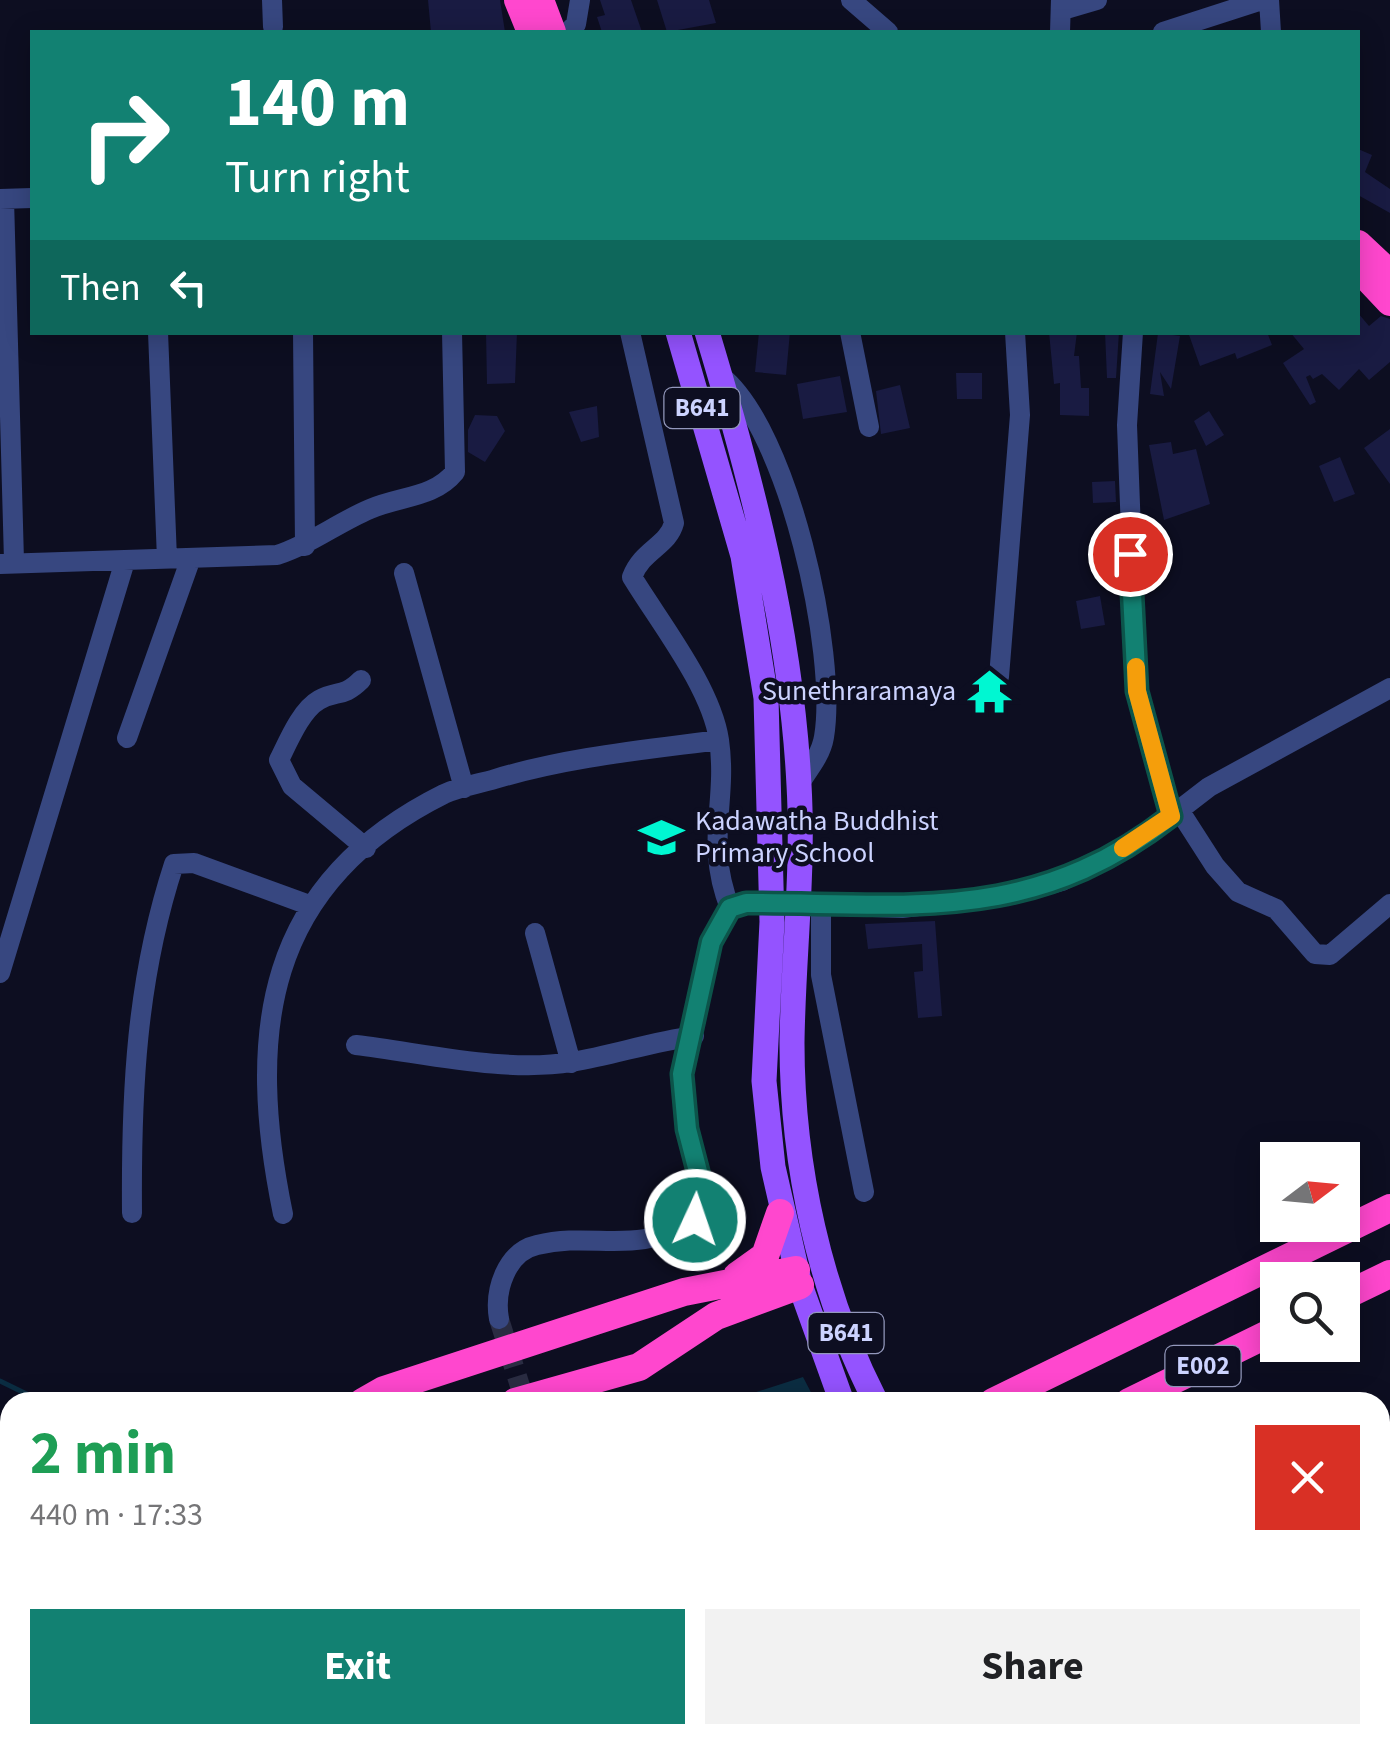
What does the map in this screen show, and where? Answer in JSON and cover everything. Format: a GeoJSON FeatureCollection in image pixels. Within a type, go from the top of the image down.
{"type":"FeatureCollection","features":[{"type":"Feature","properties":{"kind":"highway"},"geometry":{"type":"LineString","coordinates":[[518,0],[529,30]]}},
{"type":"Feature","properties":{"kind":"highway"},"geometry":{"type":"LineString","coordinates":[[540,0],[551,30]]}},
{"type":"Feature","properties":{"kind":"highway"},"geometry":{"type":"LineString","coordinates":[[1360,246],[1390,274]]}},
{"type":"Feature","properties":{"kind":"highway"},"geometry":{"type":"LineString","coordinates":[[1360,270],[1390,302]]}},
{"type":"Feature","properties":{"kind":"highway","name":"E002"},"geometry":{"type":"LineString","coordinates":[[1013,1392],[1390,1208]]}},
{"type":"Feature","properties":{"kind":"highway"},"geometry":{"type":"LineString","coordinates":[[727,1282],[766,1256],[780,1213]]}},
{"type":"Feature","properties":{"kind":"highway"},"geometry":{"type":"LineString","coordinates":[[380,1392],[727,1282],[811,1274]]}},
{"type":"Feature","properties":{"kind":"highway"},"geometry":{"type":"LineString","coordinates":[[551,1392],[639,1367],[716,1316],[811,1274]]}},
{"type":"Feature","properties":{"kind":"highway"},"geometry":{"type":"LineString","coordinates":[[1360,1288],[1390,1274]]}},
{"type":"Feature","properties":{"kind":"highway","name":"E002"},"geometry":{"type":"LineString","coordinates":[[1149,1392],[1260,1338]]}},
{"type":"Feature","properties":{"kind":"main road","name":"B641"},"geometry":{"type":"LineString","coordinates":[[679,335],[739,539],[761,661],[768,729],[772,903],[764,1082],[780,1213],[871,1392]]}},
{"type":"Feature","properties":{"kind":"main road","name":"B641"},"geometry":{"type":"LineString","coordinates":[[709,335],[766,546],[780,620],[811,904],[792,1044],[795,1112],[811,1274],[840,1392]]}},
{"type":"Feature","properties":{"kind":"street"},"geometry":{"type":"LineString","coordinates":[[272,0],[273,27]]}},
{"type":"Feature","properties":{"kind":"street"},"geometry":{"type":"LineString","coordinates":[[570,30],[576,24],[580,0]]}},
{"type":"Feature","properties":{"kind":"street"},"geometry":{"type":"LineString","coordinates":[[851,0],[886,30]]}},
{"type":"Feature","properties":{"kind":"street"},"geometry":{"type":"LineString","coordinates":[[1060,30],[1062,5],[1098,0]]}},
{"type":"Feature","properties":{"kind":"street"},"geometry":{"type":"LineString","coordinates":[[1172,30],[1266,0],[1271,30]]}},
{"type":"Feature","properties":{"kind":"street"},"geometry":{"type":"LineString","coordinates":[[30,198],[2,199],[7,563],[277,555],[305,546],[370,509],[443,487],[455,472],[452,335]]}},
{"type":"Feature","properties":{"kind":"street"},"geometry":{"type":"LineString","coordinates":[[158,335],[166,559]]}},
{"type":"Feature","properties":{"kind":"street"},"geometry":{"type":"LineString","coordinates":[[303,335],[305,546]]}},
{"type":"Feature","properties":{"kind":"street"},"geometry":{"type":"LineString","coordinates":[[631,335],[674,523],[671,534],[639,558],[632,577],[697,682],[719,740],[716,868],[730,908]]}},
{"type":"Feature","properties":{"kind":"street"},"geometry":{"type":"LineString","coordinates":[[851,335],[869,427]]}},
{"type":"Feature","properties":{"kind":"street"},"geometry":{"type":"LineString","coordinates":[[999,676],[1020,415],[1015,335]]}},
{"type":"Feature","properties":{"kind":"street"},"geometry":{"type":"LineString","coordinates":[[1133,335],[1127,425],[1137,691],[1175,813],[1238,892],[1276,909],[1315,954],[1330,955],[1390,904]]}},
{"type":"Feature","properties":{"kind":"street"},"geometry":{"type":"LineString","coordinates":[[720,376],[749,403],[768,438],[796,520],[819,634],[825,729],[818,756],[799,784]]}},
{"type":"Feature","properties":{"kind":"street"},"geometry":{"type":"LineString","coordinates":[[127,738],[191,558]]}},
{"type":"Feature","properties":{"kind":"street"},"geometry":{"type":"LineString","coordinates":[[0,973],[124,561]]}},
{"type":"Feature","properties":{"kind":"street"},"geometry":{"type":"LineString","coordinates":[[404,572],[464,788]]}},
{"type":"Feature","properties":{"kind":"street"},"geometry":{"type":"LineString","coordinates":[[361,680],[348,694],[318,700],[295,728],[279,760],[292,786],[366,848]]}},
{"type":"Feature","properties":{"kind":"street"},"geometry":{"type":"LineString","coordinates":[[499,1319],[496,1300],[510,1261],[535,1245],[627,1243],[670,1235],[695,1220],[701,1183],[687,1129],[682,1074],[694,1036],[704,966],[716,929],[730,908],[772,903],[902,908],[1016,894],[1062,881],[1148,834],[1208,787],[1390,688]]}},
{"type":"Feature","properties":{"kind":"street"},"geometry":{"type":"LineString","coordinates":[[282,1214],[268,1144],[265,1053],[276,978],[308,905],[390,827],[446,793],[553,762],[719,740]]}},
{"type":"Feature","properties":{"kind":"street"},"geometry":{"type":"LineString","coordinates":[[132,1213],[131,1086],[157,916],[174,864],[194,863],[308,905]]}},
{"type":"Feature","properties":{"kind":"street"},"geometry":{"type":"LineString","coordinates":[[811,904],[821,975],[864,1192]]}},
{"type":"Feature","properties":{"kind":"street"},"geometry":{"type":"LineString","coordinates":[[535,933],[571,1062]]}},
{"type":"Feature","properties":{"kind":"street"},"geometry":{"type":"LineString","coordinates":[[356,1046],[500,1062],[571,1062],[639,1044],[694,1036]]}},
{"type":"Feature","properties":{"kind":"water"},"geometry":{"type":"Polygon","coordinates":[[[803,1377],[811,1392],[756,1392],[803,1377]]]}},
{"type":"Feature","properties":{"kind":"building"},"geometry":{"type":"Polygon","coordinates":[[[428,0],[500,0],[505,30],[431,30],[428,0]]]}},
{"type":"Feature","properties":{"kind":"building"},"geometry":{"type":"Polygon","coordinates":[[[600,0],[631,0],[641,30],[601,30],[597,17],[605,15],[600,0]]]}},
{"type":"Feature","properties":{"kind":"building"},"geometry":{"type":"Polygon","coordinates":[[[657,0],[709,0],[716,23],[666,30],[657,0]]]}},
{"type":"Feature","properties":{"kind":"building"},"geometry":{"type":"Polygon","coordinates":[[[1360,150],[1372,155],[1365,172],[1390,189],[1390,213],[1360,196],[1360,150]]]}},
{"type":"Feature","properties":{"kind":"building"},"geometry":{"type":"Polygon","coordinates":[[[1360,315],[1369,326],[1381,316],[1390,319],[1390,362],[1369,380],[1359,369],[1339,390],[1322,374],[1313,379],[1310,375],[1306,377],[1316,402],[1310,405],[1283,363],[1304,349],[1292,335],[1360,335],[1360,315]]]}},
{"type":"Feature","properties":{"kind":"building"},"geometry":{"type":"Polygon","coordinates":[[[486,335],[517,335],[515,383],[487,384],[486,335]]]}},
{"type":"Feature","properties":{"kind":"building"},"geometry":{"type":"Polygon","coordinates":[[[759,335],[790,335],[786,375],[755,372],[759,335]]]}},
{"type":"Feature","properties":{"kind":"building"},"geometry":{"type":"Polygon","coordinates":[[[1049,335],[1077,335],[1074,356],[1079,356],[1081,388],[1089,388],[1089,416],[1060,415],[1060,383],[1054,384],[1049,335]]]}},
{"type":"Feature","properties":{"kind":"building"},"geometry":{"type":"Polygon","coordinates":[[[1105,335],[1119,335],[1116,378],[1107,378],[1105,335]]]}},
{"type":"Feature","properties":{"kind":"building"},"geometry":{"type":"Polygon","coordinates":[[[1158,335],[1180,336],[1171,389],[1160,372],[1164,396],[1150,394],[1158,335]]]}},
{"type":"Feature","properties":{"kind":"building"},"geometry":{"type":"Polygon","coordinates":[[[1189,335],[1268,335],[1272,345],[1237,359],[1235,353],[1200,366],[1189,335]]]}},
{"type":"Feature","properties":{"kind":"building"},"geometry":{"type":"Polygon","coordinates":[[[956,373],[982,373],[982,399],[957,399],[956,373]]]}},
{"type":"Feature","properties":{"kind":"building"},"geometry":{"type":"Polygon","coordinates":[[[840,376],[847,412],[803,419],[797,384],[840,376]]]}},
{"type":"Feature","properties":{"kind":"building"},"geometry":{"type":"Polygon","coordinates":[[[900,385],[910,428],[881,434],[876,391],[900,385]]]}},
{"type":"Feature","properties":{"kind":"building"},"geometry":{"type":"Polygon","coordinates":[[[597,406],[599,437],[581,442],[569,412],[597,406]]]}},
{"type":"Feature","properties":{"kind":"building"},"geometry":{"type":"Polygon","coordinates":[[[1209,411],[1224,435],[1206,446],[1194,421],[1209,411]]]}},
{"type":"Feature","properties":{"kind":"building"},"geometry":{"type":"Polygon","coordinates":[[[475,415],[497,416],[505,431],[485,462],[468,452],[468,430],[475,415]]]}},
{"type":"Feature","properties":{"kind":"building"},"geometry":{"type":"Polygon","coordinates":[[[1390,429],[1390,484],[1364,448],[1390,429]]]}},
{"type":"Feature","properties":{"kind":"building"},"geometry":{"type":"Polygon","coordinates":[[[1171,442],[1173,454],[1196,449],[1210,504],[1164,520],[1149,445],[1171,442]]]}},
{"type":"Feature","properties":{"kind":"building"},"geometry":{"type":"Polygon","coordinates":[[[1340,457],[1355,494],[1334,502],[1319,466],[1340,457]]]}},
{"type":"Feature","properties":{"kind":"building"},"geometry":{"type":"Polygon","coordinates":[[[1115,481],[1116,502],[1093,503],[1092,482],[1115,481]]]}},
{"type":"Feature","properties":{"kind":"building"},"geometry":{"type":"Polygon","coordinates":[[[1100,596],[1105,625],[1081,629],[1076,601],[1100,596]]]}},
{"type":"Feature","properties":{"kind":"building"},"geometry":{"type":"Polygon","coordinates":[[[935,921],[942,1016],[918,1018],[914,972],[923,971],[922,944],[868,949],[865,924],[935,921]]]}},
{"type":"Feature","properties":{"kind":"waterway"},"geometry":{"type":"LineString","coordinates":[[0,1381],[23,1392]]}},
{"type":"Feature","properties":{"kind":"tunnel"},"geometry":{"type":"LineString","coordinates":[[499,1319],[522,1392]]}},
{"type":"Feature","properties":{"kind":"slow traffic"},"geometry":{"type":"LineString","coordinates":[[1123,848],[1171,816],[1137,691],[1136,667]]}},
{"type":"Feature","properties":{"kind":"place","name":"Sunethraramaya"},"geometry":{"type":"Point","coordinates":[989,691]}},
{"type":"Feature","properties":{"kind":"place","name":"Kadawatha Buddhist Primary School"},"geometry":{"type":"Point","coordinates":[662,837]}},
{"type":"Feature","properties":{"kind":"route"},"geometry":{"type":"LineString","coordinates":[[695,1220],[701,1183],[687,1129],[682,1074],[694,1036],[704,966],[716,929],[730,908],[746,903],[902,908],[1016,894],[1062,881],[1148,834],[1171,816],[1137,691],[1130,554]]}}]}
